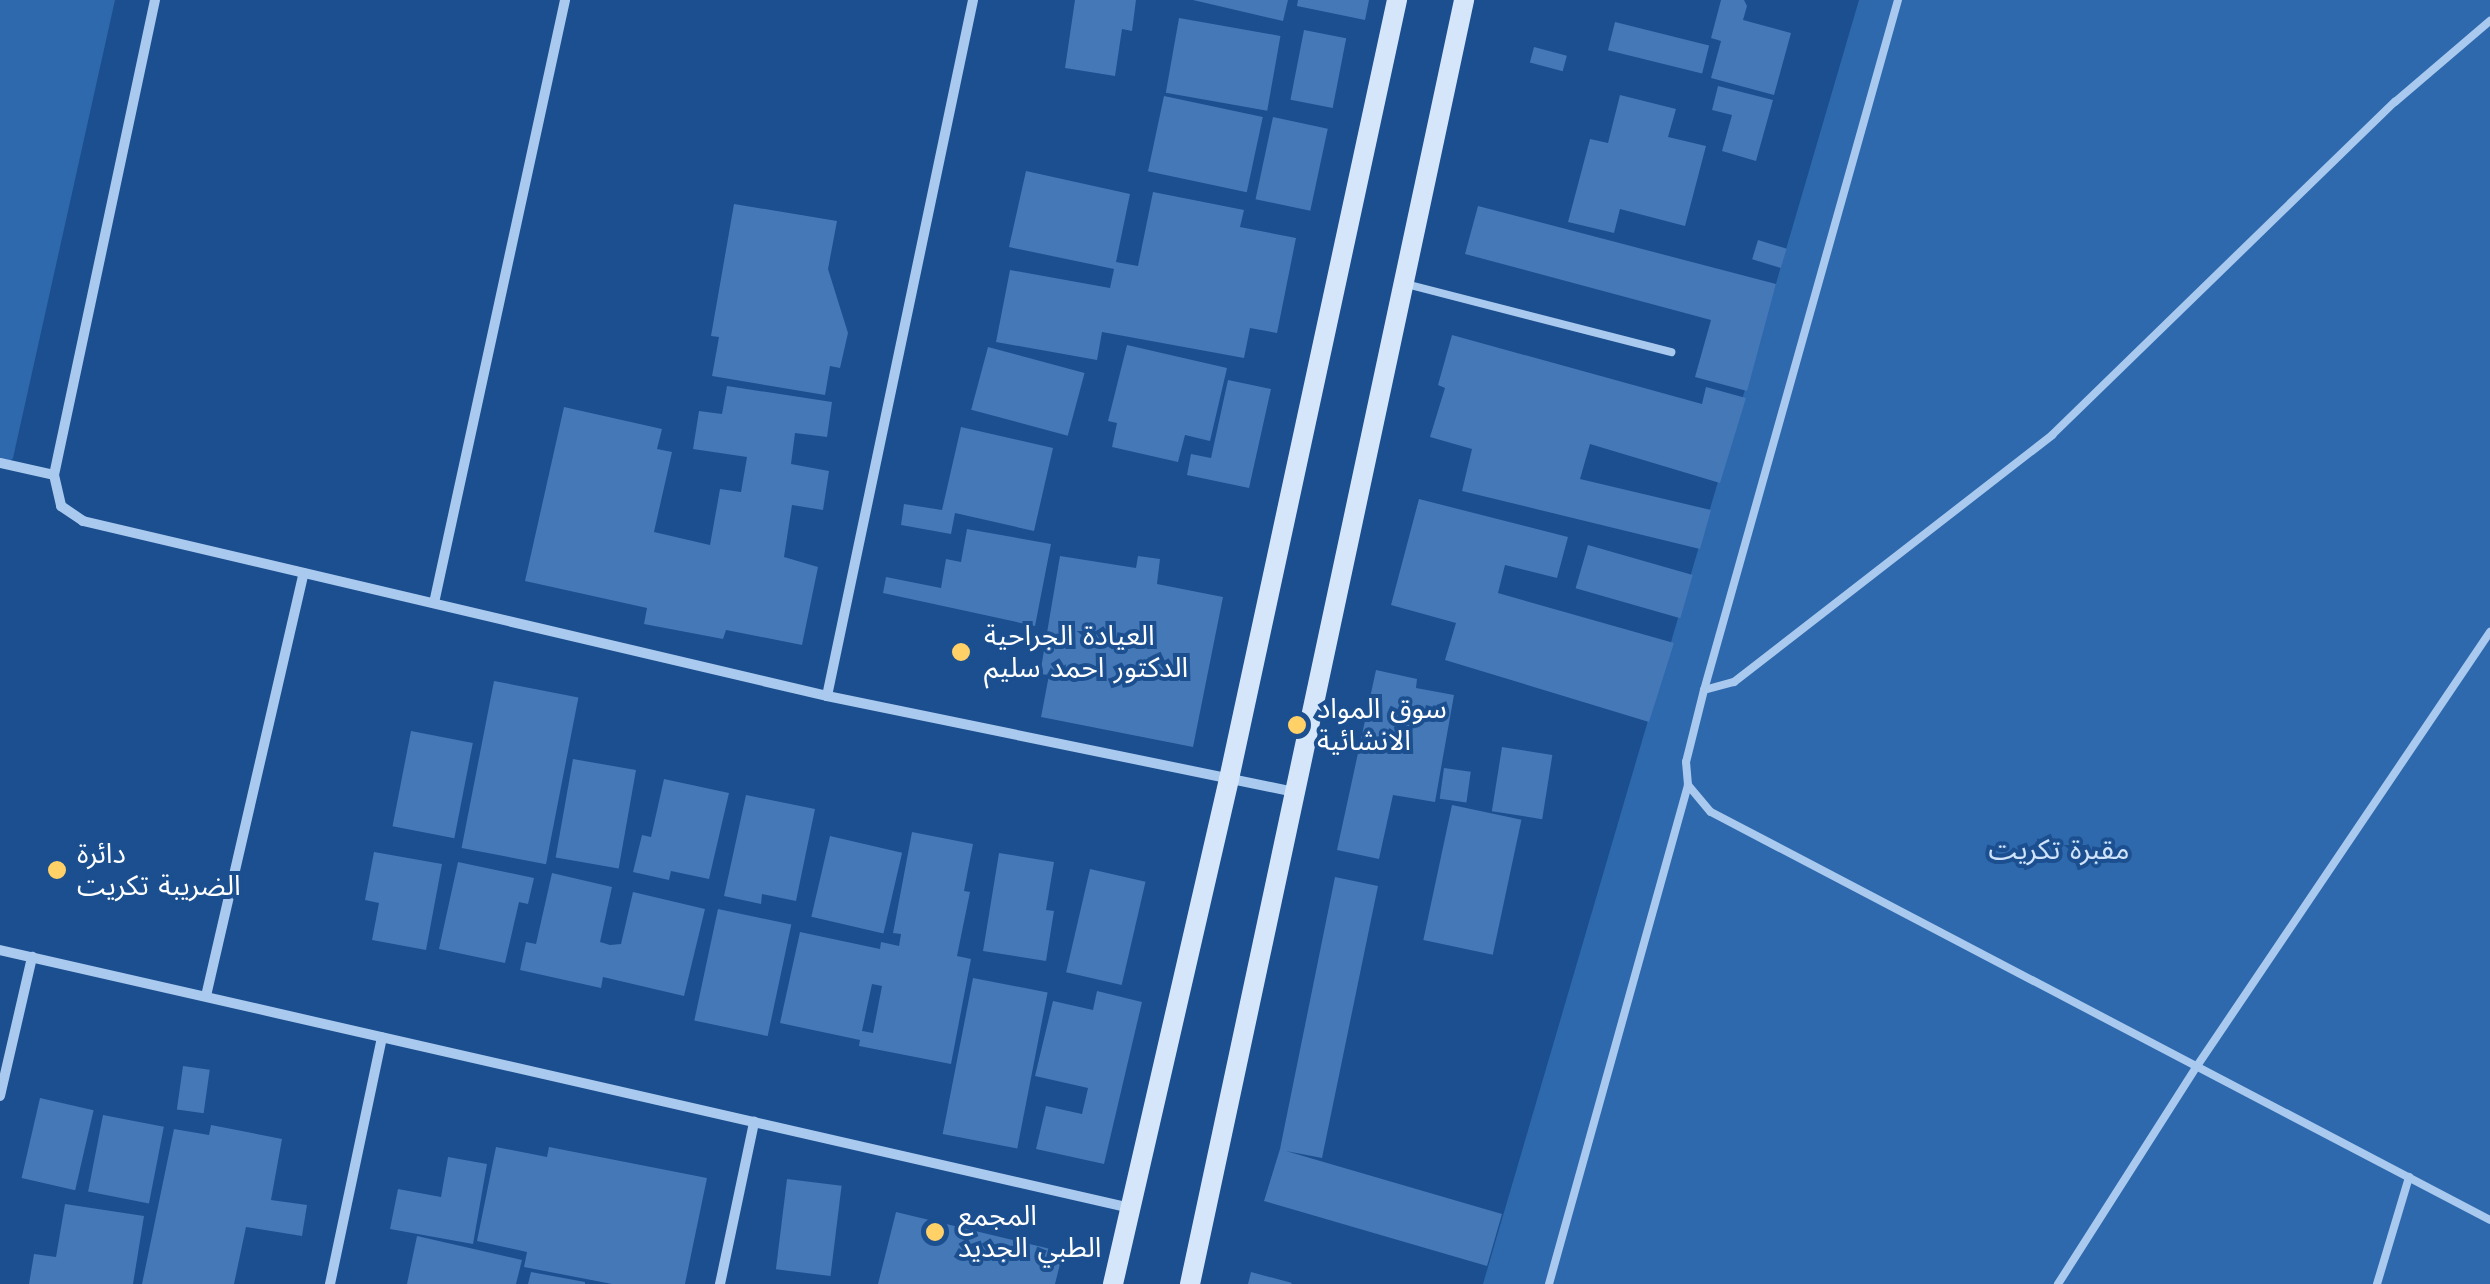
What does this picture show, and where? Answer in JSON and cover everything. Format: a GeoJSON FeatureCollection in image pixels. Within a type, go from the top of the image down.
{"type":"FeatureCollection","features":[{"type":"Feature","properties":{"kind":"main road"},"geometry":{"type":"LineString","coordinates":[[1113,1284],[1229,778],[1397,0]]}},
{"type":"Feature","properties":{"kind":"main road"},"geometry":{"type":"LineString","coordinates":[[1190,1284],[1464,0]]}},
{"type":"Feature","properties":{"kind":"street"},"geometry":{"type":"LineString","coordinates":[[155,0],[54,475],[60,506],[83,522],[827,696],[1296,792]]}},
{"type":"Feature","properties":{"kind":"street"},"geometry":{"type":"LineString","coordinates":[[434,603],[566,0]]}},
{"type":"Feature","properties":{"kind":"street"},"geometry":{"type":"LineString","coordinates":[[827,696],[973,0]]}},
{"type":"Feature","properties":{"kind":"street"},"geometry":{"type":"LineString","coordinates":[[0,463],[54,475]]}},
{"type":"Feature","properties":{"kind":"street"},"geometry":{"type":"LineString","coordinates":[[206,996],[304,574]]}},
{"type":"Feature","properties":{"kind":"street"},"geometry":{"type":"LineString","coordinates":[[0,950],[1130,1208]]}},
{"type":"Feature","properties":{"kind":"street"},"geometry":{"type":"LineString","coordinates":[[0,1096],[32,956]]}},
{"type":"Feature","properties":{"kind":"street"},"geometry":{"type":"LineString","coordinates":[[330,1284],[382,1036]]}},
{"type":"Feature","properties":{"kind":"street"},"geometry":{"type":"LineString","coordinates":[[720,1284],[754,1122]]}},
{"type":"Feature","properties":{"kind":"lane"},"geometry":{"type":"LineString","coordinates":[[1549,1284],[1688,785],[1686,762],[1704,690],[1898,0]]}},
{"type":"Feature","properties":{"kind":"lane"},"geometry":{"type":"LineString","coordinates":[[1704,690],[1734,682],[2052,435],[2395,102],[2490,21]]}},
{"type":"Feature","properties":{"kind":"lane"},"geometry":{"type":"LineString","coordinates":[[1406,284],[1671,352]]}},
{"type":"Feature","properties":{"kind":"lane"},"geometry":{"type":"LineString","coordinates":[[2058,1284],[2197,1066],[2490,632]]}},
{"type":"Feature","properties":{"kind":"lane"},"geometry":{"type":"LineString","coordinates":[[1688,785],[1711,812],[2490,1220]]}},
{"type":"Feature","properties":{"kind":"lane"},"geometry":{"type":"LineString","coordinates":[[2377,1284],[2410,1177]]}},
{"type":"Feature","properties":{"kind":"green space"},"geometry":{"type":"Polygon","coordinates":[[[0,0],[115,0],[13,458],[7,464],[0,461],[0,0]]]}},
{"type":"Feature","properties":{"kind":"green space","name":"مقبرة تكريت"},"geometry":{"type":"Polygon","coordinates":[[[1859,0],[2490,0],[2490,1284],[1483,1284],[1859,0]]]}},
{"type":"Feature","properties":{"kind":"building"},"geometry":{"type":"Polygon","coordinates":[[[1075,0],[1136,0],[1132,31],[1122,29],[1115,76],[1065,68],[1075,0]]]}},
{"type":"Feature","properties":{"kind":"building"},"geometry":{"type":"Polygon","coordinates":[[[1193,0],[1288,0],[1283,21],[1193,0]]]}},
{"type":"Feature","properties":{"kind":"building"},"geometry":{"type":"Polygon","coordinates":[[[1298,0],[1369,0],[1365,20],[1297,6],[1298,0]]]}},
{"type":"Feature","properties":{"kind":"building"},"geometry":{"type":"Polygon","coordinates":[[[1721,0],[1744,0],[1747,6],[1743,20],[1791,33],[1774,95],[1711,78],[1721,41],[1711,38],[1721,0]]]}},
{"type":"Feature","properties":{"kind":"building"},"geometry":{"type":"Polygon","coordinates":[[[1179,18],[1280,36],[1267,111],[1166,93],[1179,18]]]}},
{"type":"Feature","properties":{"kind":"building"},"geometry":{"type":"Polygon","coordinates":[[[1615,22],[1709,45],[1702,74],[1608,50],[1615,22]]]}},
{"type":"Feature","properties":{"kind":"building"},"geometry":{"type":"Polygon","coordinates":[[[1304,30],[1346,38],[1333,108],[1290,100],[1304,30]]]}},
{"type":"Feature","properties":{"kind":"building"},"geometry":{"type":"Polygon","coordinates":[[[1534,47],[1567,56],[1563,71],[1530,62],[1534,47]]]}},
{"type":"Feature","properties":{"kind":"building"},"geometry":{"type":"Polygon","coordinates":[[[1718,86],[1773,100],[1756,161],[1722,151],[1732,115],[1712,110],[1718,86]]]}},
{"type":"Feature","properties":{"kind":"building"},"geometry":{"type":"Polygon","coordinates":[[[1620,95],[1676,109],[1668,137],[1706,146],[1685,226],[1620,209],[1614,233],[1568,222],[1590,139],[1608,143],[1620,95]]]}},
{"type":"Feature","properties":{"kind":"building"},"geometry":{"type":"Polygon","coordinates":[[[1164,96],[1263,117],[1247,192],[1148,171],[1164,96]]]}},
{"type":"Feature","properties":{"kind":"building"},"geometry":{"type":"Polygon","coordinates":[[[1273,117],[1328,129],[1310,211],[1256,199],[1273,117]]]}},
{"type":"Feature","properties":{"kind":"building"},"geometry":{"type":"Polygon","coordinates":[[[1026,171],[1130,194],[1116,262],[1138,266],[1153,192],[1244,210],[1240,227],[1296,238],[1277,333],[1250,328],[1244,358],[1102,332],[1097,360],[996,342],[1010,270],[1110,288],[1114,269],[1009,247],[1026,171]]]}},
{"type":"Feature","properties":{"kind":"building"},"geometry":{"type":"Polygon","coordinates":[[[734,204],[837,221],[828,269],[848,333],[840,368],[830,366],[825,395],[712,376],[719,337],[711,336],[734,204]]]}},
{"type":"Feature","properties":{"kind":"building"},"geometry":{"type":"Polygon","coordinates":[[[1478,206],[1776,284],[1747,391],[1695,377],[1711,320],[1465,254],[1478,206]]]}},
{"type":"Feature","properties":{"kind":"building"},"geometry":{"type":"Polygon","coordinates":[[[1758,240],[1787,249],[1781,268],[1752,259],[1758,240]]]}},
{"type":"Feature","properties":{"kind":"building"},"geometry":{"type":"Polygon","coordinates":[[[1452,335],[1702,404],[1706,387],[1746,398],[1720,483],[1590,444],[1580,479],[1711,510],[1700,549],[1462,491],[1472,449],[1430,437],[1445,388],[1438,385],[1452,335]]]}},
{"type":"Feature","properties":{"kind":"building"},"geometry":{"type":"Polygon","coordinates":[[[1127,345],[1227,368],[1210,441],[1185,435],[1178,462],[1112,447],[1117,423],[1108,421],[1127,345]]]}},
{"type":"Feature","properties":{"kind":"building"},"geometry":{"type":"Polygon","coordinates":[[[988,347],[1085,373],[1068,436],[971,410],[988,347]]]}},
{"type":"Feature","properties":{"kind":"building"},"geometry":{"type":"Polygon","coordinates":[[[1228,380],[1271,389],[1249,488],[1187,475],[1191,454],[1211,458],[1228,380]]]}},
{"type":"Feature","properties":{"kind":"building"},"geometry":{"type":"Polygon","coordinates":[[[727,386],[832,402],[827,437],[795,433],[791,464],[829,471],[823,510],[792,505],[784,557],[818,567],[802,645],[726,630],[723,639],[644,624],[647,608],[525,581],[564,407],[662,429],[657,449],[672,452],[654,532],[710,545],[720,489],[741,492],[747,457],[693,449],[699,411],[722,414],[727,386]]]}},
{"type":"Feature","properties":{"kind":"building"},"geometry":{"type":"Polygon","coordinates":[[[961,427],[1053,448],[1034,531],[955,513],[951,534],[901,525],[904,504],[942,510],[961,427]]]}},
{"type":"Feature","properties":{"kind":"building"},"geometry":{"type":"Polygon","coordinates":[[[1419,499],[1568,537],[1557,578],[1505,565],[1498,593],[1674,643],[1649,722],[1445,660],[1456,623],[1391,605],[1419,499]]]}},
{"type":"Feature","properties":{"kind":"building"},"geometry":{"type":"Polygon","coordinates":[[[967,529],[1051,544],[1035,626],[883,593],[886,577],[941,588],[946,559],[961,562],[967,529]]]}},
{"type":"Feature","properties":{"kind":"building"},"geometry":{"type":"Polygon","coordinates":[[[1588,545],[1693,575],[1680,618],[1576,588],[1588,545]]]}},
{"type":"Feature","properties":{"kind":"building"},"geometry":{"type":"Polygon","coordinates":[[[1060,556],[1136,568],[1138,556],[1160,559],[1157,584],[1223,597],[1193,747],[1041,717],[1049,675],[1040,674],[1060,556]]]}},
{"type":"Feature","properties":{"kind":"building"},"geometry":{"type":"Polygon","coordinates":[[[1376,670],[1417,679],[1416,688],[1454,695],[1435,802],[1393,795],[1379,859],[1337,850],[1376,670]]]}},
{"type":"Feature","properties":{"kind":"building"},"geometry":{"type":"Polygon","coordinates":[[[494,681],[578,697],[546,864],[462,848],[494,681]]]}},
{"type":"Feature","properties":{"kind":"building"},"geometry":{"type":"Polygon","coordinates":[[[411,731],[473,743],[454,838],[392,826],[411,731]]]}},
{"type":"Feature","properties":{"kind":"building"},"geometry":{"type":"Polygon","coordinates":[[[1502,747],[1552,755],[1542,819],[1492,811],[1502,747]]]}},
{"type":"Feature","properties":{"kind":"building"},"geometry":{"type":"Polygon","coordinates":[[[573,759],[636,770],[619,869],[556,857],[573,759]]]}},
{"type":"Feature","properties":{"kind":"building"},"geometry":{"type":"Polygon","coordinates":[[[1444,768],[1471,772],[1466,802],[1440,799],[1444,768]]]}},
{"type":"Feature","properties":{"kind":"building"},"geometry":{"type":"Polygon","coordinates":[[[664,779],[729,793],[709,879],[671,871],[669,880],[633,872],[642,835],[651,837],[664,779]]]}},
{"type":"Feature","properties":{"kind":"building"},"geometry":{"type":"Polygon","coordinates":[[[746,795],[815,809],[796,901],[762,894],[761,904],[724,896],[746,795]]]}},
{"type":"Feature","properties":{"kind":"building"},"geometry":{"type":"Polygon","coordinates":[[[1452,805],[1521,820],[1493,955],[1423,940],[1452,805]]]}},
{"type":"Feature","properties":{"kind":"building"},"geometry":{"type":"Polygon","coordinates":[[[912,832],[973,844],[964,891],[970,892],[957,956],[971,959],[951,1064],[859,1046],[860,1040],[780,1023],[800,932],[880,949],[881,942],[899,946],[901,934],[893,933],[912,832]],[[872,984],[862,1031],[873,1033],[882,986],[872,984]]]}},
{"type":"Feature","properties":{"kind":"building"},"geometry":{"type":"Polygon","coordinates":[[[830,836],[902,853],[883,934],[811,917],[830,836]]]}},
{"type":"Feature","properties":{"kind":"building"},"geometry":{"type":"Polygon","coordinates":[[[374,852],[442,864],[426,950],[372,940],[379,903],[365,900],[374,852]]]}},
{"type":"Feature","properties":{"kind":"building"},"geometry":{"type":"Polygon","coordinates":[[[999,853],[1054,862],[1046,910],[1054,911],[1046,961],[983,951],[999,853]]]}},
{"type":"Feature","properties":{"kind":"building"},"geometry":{"type":"Polygon","coordinates":[[[458,862],[534,878],[528,904],[519,902],[505,963],[439,949],[458,862]]]}},
{"type":"Feature","properties":{"kind":"building"},"geometry":{"type":"Polygon","coordinates":[[[1090,869],[1146,882],[1122,985],[1066,972],[1090,869]]]}},
{"type":"Feature","properties":{"kind":"building"},"geometry":{"type":"Polygon","coordinates":[[[552,873],[612,887],[600,942],[610,945],[621,944],[633,892],[705,909],[684,996],[603,977],[601,988],[520,970],[526,942],[536,944],[552,873]]]}},
{"type":"Feature","properties":{"kind":"building"},"geometry":{"type":"Polygon","coordinates":[[[1335,877],[1378,886],[1322,1158],[1286,1151],[1502,1214],[1487,1266],[1264,1201],[1280,1149],[1335,877]]]}},
{"type":"Feature","properties":{"kind":"building"},"geometry":{"type":"Polygon","coordinates":[[[718,909],[791,925],[768,1036],[694,1021],[718,909]]]}},
{"type":"Feature","properties":{"kind":"building"},"geometry":{"type":"Polygon","coordinates":[[[973,978],[1048,993],[1017,1149],[943,1134],[973,978]]]}},
{"type":"Feature","properties":{"kind":"building"},"geometry":{"type":"Polygon","coordinates":[[[1097,991],[1142,1002],[1104,1164],[1036,1149],[1046,1106],[1082,1114],[1088,1088],[1035,1076],[1053,1001],[1093,1010],[1097,991]]]}},
{"type":"Feature","properties":{"kind":"building"},"geometry":{"type":"Polygon","coordinates":[[[183,1066],[210,1070],[204,1113],[177,1110],[183,1066]]]}},
{"type":"Feature","properties":{"kind":"building"},"geometry":{"type":"Polygon","coordinates":[[[40,1098],[94,1110],[75,1190],[22,1178],[40,1098]]]}},
{"type":"Feature","properties":{"kind":"building"},"geometry":{"type":"Polygon","coordinates":[[[103,1115],[164,1127],[149,1203],[88,1192],[103,1115]]]}},
{"type":"Feature","properties":{"kind":"building"},"geometry":{"type":"Polygon","coordinates":[[[211,1125],[282,1139],[271,1200],[307,1205],[302,1236],[246,1227],[234,1284],[142,1284],[174,1129],[209,1135],[211,1125]]]}},
{"type":"Feature","properties":{"kind":"building"},"geometry":{"type":"Polygon","coordinates":[[[496,1147],[547,1157],[549,1147],[707,1178],[685,1284],[612,1284],[524,1267],[527,1252],[477,1241],[496,1147]]]}},
{"type":"Feature","properties":{"kind":"building"},"geometry":{"type":"Polygon","coordinates":[[[448,1157],[487,1164],[473,1244],[390,1229],[398,1189],[441,1197],[448,1157]]]}},
{"type":"Feature","properties":{"kind":"building"},"geometry":{"type":"Polygon","coordinates":[[[787,1179],[842,1186],[830,1276],[776,1269],[787,1179]]]}},
{"type":"Feature","properties":{"kind":"building"},"geometry":{"type":"Polygon","coordinates":[[[65,1204],[144,1216],[133,1284],[29,1284],[34,1254],[56,1257],[65,1204]]]}},
{"type":"Feature","properties":{"kind":"building","name":"المجمع الطبي الجديد"},"geometry":{"type":"Polygon","coordinates":[[[896,1212],[1063,1252],[1055,1284],[878,1284],[896,1212]]]}},
{"type":"Feature","properties":{"kind":"building"},"geometry":{"type":"Polygon","coordinates":[[[417,1236],[522,1260],[516,1284],[407,1284],[417,1236]]]}},
{"type":"Feature","properties":{"kind":"building"},"geometry":{"type":"Polygon","coordinates":[[[531,1272],[585,1282],[585,1284],[528,1284],[531,1272]]]}},
{"type":"Feature","properties":{"kind":"building"},"geometry":{"type":"Polygon","coordinates":[[[1251,1272],[1292,1283],[1248,1284],[1251,1272]]]}},
{"type":"Feature","properties":{"kind":"place","name":"العيادة الجراحية الدكتور احمد سليم"},"geometry":{"type":"Point","coordinates":[961,652]}},
{"type":"Feature","properties":{"kind":"place","name":"سوق المواد الانشائية"},"geometry":{"type":"Point","coordinates":[1297,725]}},
{"type":"Feature","properties":{"kind":"place","name":"دائرة الضريبة تكريت"},"geometry":{"type":"Point","coordinates":[57,870]}},
{"type":"Feature","properties":{"kind":"place","name":"المجمع الطبي الجديد"},"geometry":{"type":"Point","coordinates":[935,1232]}}]}
